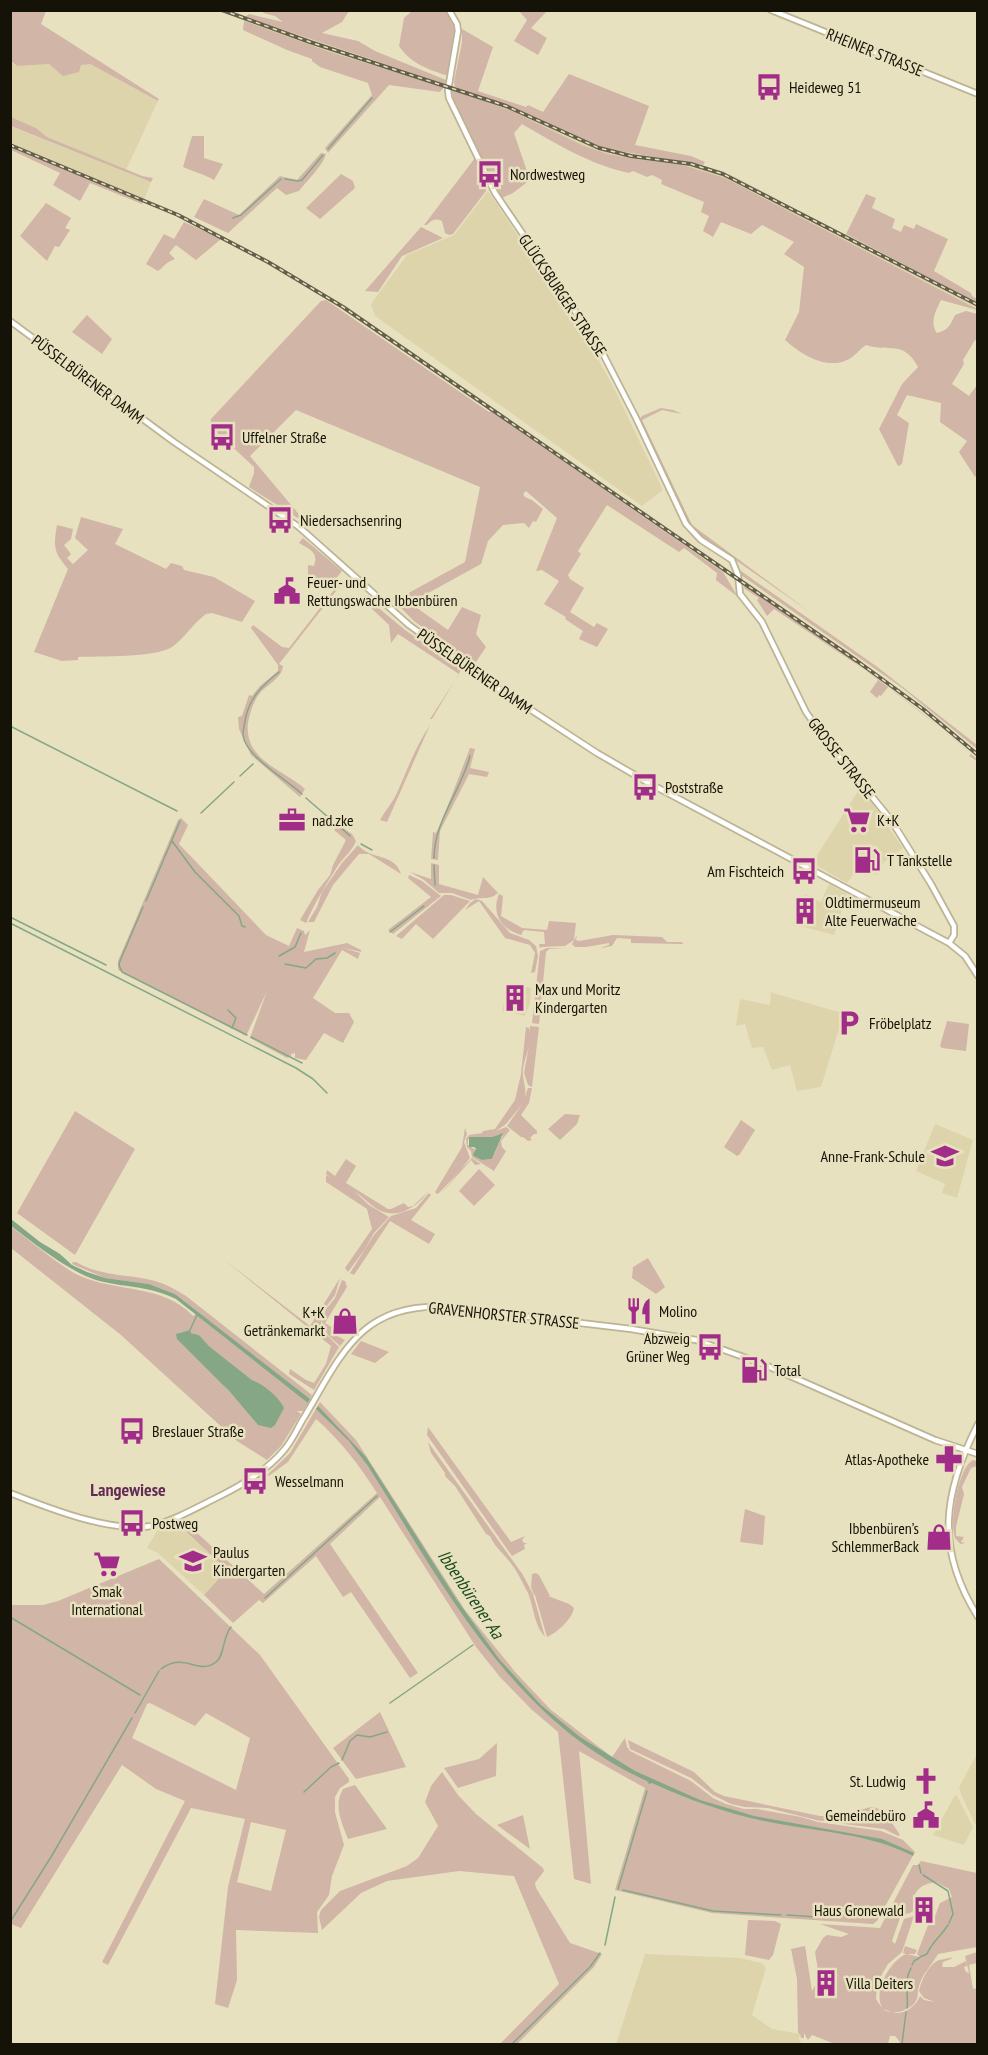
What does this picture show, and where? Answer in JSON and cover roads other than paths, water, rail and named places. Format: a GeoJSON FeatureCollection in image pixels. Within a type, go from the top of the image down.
{"type":"FeatureCollection","features":[{"type":"Feature","properties":{"kind":"main road","name":"GLÜCKSBURGER STRASSE"},"geometry":{"type":"LineString","coordinates":[[449,10],[457,24],[458,31],[448,98],[486,176],[505,208],[600,348],[686,524],[702,540],[732,560]]}},
{"type":"Feature","properties":{"kind":"main road","name":"RHEINER STRASSE"},"geometry":{"type":"LineString","coordinates":[[771,10],[978,94]]}},
{"type":"Feature","properties":{"kind":"main road","name":"PÜSSELBÜRENER DAMM"},"geometry":{"type":"LineString","coordinates":[[10,321],[174,442],[299,527],[409,625],[473,672],[639,778],[949,943]]}},
{"type":"Feature","properties":{"kind":"main road","name":"GROSSE STRASSE"},"geometry":{"type":"LineString","coordinates":[[732,560],[738,575],[740,594],[762,622],[806,712],[891,820],[932,884],[954,927],[954,935],[949,943]]}},
{"type":"Feature","properties":{"kind":"main road"},"geometry":{"type":"LineString","coordinates":[[949,943],[968,959],[978,976]]}},
{"type":"Feature","properties":{"kind":"main road","name":"GRAVENHORSTER STRASSE"},"geometry":{"type":"LineString","coordinates":[[10,1493],[111,1526],[143,1527],[170,1520],[233,1490],[270,1465],[285,1449],[352,1340],[371,1323],[389,1314],[411,1308],[446,1307],[631,1329],[696,1341],[763,1364],[924,1435],[978,1454]]}},
{"type":"Feature","properties":{"kind":"main road"},"geometry":{"type":"LineString","coordinates":[[978,1424],[965,1451],[951,1491],[948,1536],[958,1580],[978,1617]]}},
{"type":"Feature","properties":{"kind":"waterway"},"geometry":{"type":"LineString","coordinates":[[328,149],[372,98]]}},
{"type":"Feature","properties":{"kind":"waterway"},"geometry":{"type":"LineString","coordinates":[[285,179],[302,180],[323,155]]}},
{"type":"Feature","properties":{"kind":"waterway"},"geometry":{"type":"LineString","coordinates":[[233,218],[241,215],[281,179]]}},
{"type":"Feature","properties":{"kind":"waterway"},"geometry":{"type":"LineString","coordinates":[[279,672],[254,697],[246,716],[243,735],[245,743],[258,759],[302,794]]}},
{"type":"Feature","properties":{"kind":"waterway"},"geometry":{"type":"LineString","coordinates":[[10,726],[177,811]]}},
{"type":"Feature","properties":{"kind":"waterway"},"geometry":{"type":"LineString","coordinates":[[434,858],[438,831],[470,756]]}},
{"type":"Feature","properties":{"kind":"waterway"},"geometry":{"type":"LineString","coordinates":[[240,776],[253,764]]}},
{"type":"Feature","properties":{"kind":"waterway"},"geometry":{"type":"LineString","coordinates":[[201,813],[234,782]]}},
{"type":"Feature","properties":{"kind":"waterway"},"geometry":{"type":"LineString","coordinates":[[306,798],[336,824]]}},
{"type":"Feature","properties":{"kind":"waterway"},"geometry":{"type":"LineString","coordinates":[[146,901],[180,821]]}},
{"type":"Feature","properties":{"kind":"waterway"},"geometry":{"type":"LineString","coordinates":[[339,826],[350,836]]}},
{"type":"Feature","properties":{"kind":"waterway"},"geometry":{"type":"LineString","coordinates":[[172,841],[195,872],[239,916],[242,926],[245,927]]}},
{"type":"Feature","properties":{"kind":"waterway"},"geometry":{"type":"LineString","coordinates":[[361,844],[372,850]]}},
{"type":"Feature","properties":{"kind":"waterway"},"geometry":{"type":"LineString","coordinates":[[434,865],[435,885]]}},
{"type":"Feature","properties":{"kind":"waterway"},"geometry":{"type":"LineString","coordinates":[[390,932],[424,906]]}},
{"type":"Feature","properties":{"kind":"waterway"},"geometry":{"type":"LineString","coordinates":[[143,907],[120,961],[122,972],[247,1035]]}},
{"type":"Feature","properties":{"kind":"waterway"},"geometry":{"type":"LineString","coordinates":[[10,917],[106,965]]}},
{"type":"Feature","properties":{"kind":"waterway"},"geometry":{"type":"LineString","coordinates":[[10,923],[296,1068],[313,1079],[327,1093]]}},
{"type":"Feature","properties":{"kind":"waterway"},"geometry":{"type":"LineString","coordinates":[[279,956],[295,947],[301,933]]}},
{"type":"Feature","properties":{"kind":"waterway"},"geometry":{"type":"LineString","coordinates":[[285,964],[306,968],[316,959],[327,958],[335,953]]}},
{"type":"Feature","properties":{"kind":"waterway"},"geometry":{"type":"LineString","coordinates":[[228,1010],[236,1018],[232,1028]]}},
{"type":"Feature","properties":{"kind":"waterway"},"geometry":{"type":"LineString","coordinates":[[251,1037],[302,1063]]}},
{"type":"Feature","properties":{"kind":"waterway"},"geometry":{"type":"LineString","coordinates":[[190,1330],[197,1315]]}},
{"type":"Feature","properties":{"kind":"waterway"},"geometry":{"type":"LineString","coordinates":[[265,1598],[377,1496]]}},
{"type":"Feature","properties":{"kind":"waterway"},"geometry":{"type":"LineString","coordinates":[[10,1617],[140,1695]]}},
{"type":"Feature","properties":{"kind":"waterway"},"geometry":{"type":"LineString","coordinates":[[161,1669],[177,1662],[203,1666],[216,1662],[221,1655],[231,1627]]}},
{"type":"Feature","properties":{"kind":"waterway"},"geometry":{"type":"LineString","coordinates":[[390,1703],[473,1645]]}},
{"type":"Feature","properties":{"kind":"waterway"},"geometry":{"type":"LineString","coordinates":[[135,1713],[159,1671]]}},
{"type":"Feature","properties":{"kind":"waterway"},"geometry":{"type":"LineString","coordinates":[[10,1922],[51,1857],[132,1718]]}},
{"type":"Feature","properties":{"kind":"waterway"},"geometry":{"type":"LineString","coordinates":[[342,1760],[350,1741],[357,1735],[370,1737],[387,1732]]}},
{"type":"Feature","properties":{"kind":"waterway"},"geometry":{"type":"LineString","coordinates":[[304,1792],[331,1767],[339,1763]]}},
{"type":"Feature","properties":{"kind":"waterway"},"geometry":{"type":"LineString","coordinates":[[618,1889],[647,1791]]}},
{"type":"Feature","properties":{"kind":"waterway"},"geometry":{"type":"LineString","coordinates":[[919,1865],[921,1873]]}},
{"type":"Feature","properties":{"kind":"waterway"},"geometry":{"type":"LineString","coordinates":[[923,1875],[948,1891],[953,1914],[949,1923]]}},
{"type":"Feature","properties":{"kind":"waterway"},"geometry":{"type":"LineString","coordinates":[[623,1890],[713,1911],[781,1915]]}},
{"type":"Feature","properties":{"kind":"waterway"},"geometry":{"type":"LineString","coordinates":[[605,1945],[615,1897]]}},
{"type":"Feature","properties":{"kind":"waterway"},"geometry":{"type":"LineString","coordinates":[[787,1915],[817,1917]]}},
{"type":"Feature","properties":{"kind":"waterway"},"geometry":{"type":"LineString","coordinates":[[920,1957],[927,1954],[948,1925]]}},
{"type":"Feature","properties":{"kind":"waterway"},"geometry":{"type":"LineString","coordinates":[[512,2044],[590,1967],[600,1953]]}},
{"type":"Feature","properties":{"kind":"waterway"},"geometry":{"type":"LineString","coordinates":[[912,1965],[919,1958]]}},
{"type":"Feature","properties":{"kind":"waterway"},"geometry":{"type":"LineString","coordinates":[[907,2008],[907,1983],[911,1968]]}},
{"type":"Feature","properties":{"kind":"waterway"},"geometry":{"type":"LineString","coordinates":[[902,2044],[906,2012]]}},
{"type":"Feature","properties":{"kind":"railway"},"geometry":{"type":"LineString","coordinates":[[222,10],[310,42],[506,106],[599,148],[631,156],[691,164],[723,174],[978,305]]}},
{"type":"Feature","properties":{"kind":"railway"},"geometry":{"type":"LineString","coordinates":[[10,145],[178,215],[268,262],[343,307],[857,661],[923,709],[978,755]]}},
{"type":"Feature","properties":{"kind":"place","name":"Heideweg 51"},"geometry":{"type":"Point","coordinates":[769,87]}},
{"type":"Feature","properties":{"kind":"place","name":"Nordwestweg"},"geometry":{"type":"Point","coordinates":[490,174]}},
{"type":"Feature","properties":{"kind":"place","name":"Uffelner Straße"},"geometry":{"type":"Point","coordinates":[222,437]}},
{"type":"Feature","properties":{"kind":"place","name":"Niedersachsenring"},"geometry":{"type":"Point","coordinates":[280,520]}},
{"type":"Feature","properties":{"kind":"place","name":"Feuer- und Rettungswache Ibbenbüren"},"geometry":{"type":"Point","coordinates":[287,591]}},
{"type":"Feature","properties":{"kind":"place","name":"Poststraße"},"geometry":{"type":"Point","coordinates":[645,787]}},
{"type":"Feature","properties":{"kind":"place","name":"nad.zke"},"geometry":{"type":"Point","coordinates":[292,820]}},
{"type":"Feature","properties":{"kind":"place","name":"K+K"},"geometry":{"type":"Point","coordinates":[857,820]}},
{"type":"Feature","properties":{"kind":"place","name":"T Tankstelle"},"geometry":{"type":"Point","coordinates":[867,860]}},
{"type":"Feature","properties":{"kind":"place","name":"Am Fischteich"},"geometry":{"type":"Point","coordinates":[804,871]}},
{"type":"Feature","properties":{"kind":"place","name":"Oldtimermuseum Alte Feuerwache"},"geometry":{"type":"Point","coordinates":[805,911]}},
{"type":"Feature","properties":{"kind":"place","name":"Max und Moritz Kindergarten"},"geometry":{"type":"Point","coordinates":[515,998]}},
{"type":"Feature","properties":{"kind":"place","name":"Fröbelplatz"},"geometry":{"type":"Point","coordinates":[849,1023]}},
{"type":"Feature","properties":{"kind":"place","name":"Anne-Frank-Schule"},"geometry":{"type":"Point","coordinates":[945,1156]}},
{"type":"Feature","properties":{"kind":"place","name":"Molino"},"geometry":{"type":"Point","coordinates":[639,1311]}},
{"type":"Feature","properties":{"kind":"place","name":"K+K Getränkemarkt"},"geometry":{"type":"Point","coordinates":[345,1321]}},
{"type":"Feature","properties":{"kind":"place","name":"Abzweig Grüner Weg"},"geometry":{"type":"Point","coordinates":[710,1347]}},
{"type":"Feature","properties":{"kind":"place","name":"Total"},"geometry":{"type":"Point","coordinates":[754,1370]}},
{"type":"Feature","properties":{"kind":"place","name":"Breslauer Straße"},"geometry":{"type":"Point","coordinates":[132,1431]}},
{"type":"Feature","properties":{"kind":"place","name":"Atlas-Apotheke"},"geometry":{"type":"Point","coordinates":[949,1459]}},
{"type":"Feature","properties":{"kind":"place","name":"Wesselmann"},"geometry":{"type":"Point","coordinates":[255,1481]}},
{"type":"Feature","properties":{"kind":"place","name":"Postweg"},"geometry":{"type":"Point","coordinates":[132,1523]}},
{"type":"Feature","properties":{"kind":"place","name":"Ibbenbüren’s SchlemmerBack"},"geometry":{"type":"Point","coordinates":[939,1537]}},
{"type":"Feature","properties":{"kind":"place","name":"Paulus Kindergarten"},"geometry":{"type":"Point","coordinates":[193,1561]}},
{"type":"Feature","properties":{"kind":"place","name":"Smak International"},"geometry":{"type":"Point","coordinates":[107,1564]}},
{"type":"Feature","properties":{"kind":"place","name":"St. Ludwig"},"geometry":{"type":"Point","coordinates":[926,1781]}},
{"type":"Feature","properties":{"kind":"place","name":"Gemeindebüro"},"geometry":{"type":"Point","coordinates":[926,1815]}},
{"type":"Feature","properties":{"kind":"place","name":"Haus Gronewald"},"geometry":{"type":"Point","coordinates":[924,1910]}},
{"type":"Feature","properties":{"kind":"place","name":"Villa Deiters"},"geometry":{"type":"Point","coordinates":[826,1983]}},
{"type":"Feature","properties":{"kind":"district","name":"Langewiese"},"geometry":{"type":"Point","coordinates":[128,1489]}},
{"type":"Feature","properties":{"kind":"water label","name":"Ibbenbürener Aa"},"geometry":{"type":"Point","coordinates":[471,1594]}}]}
